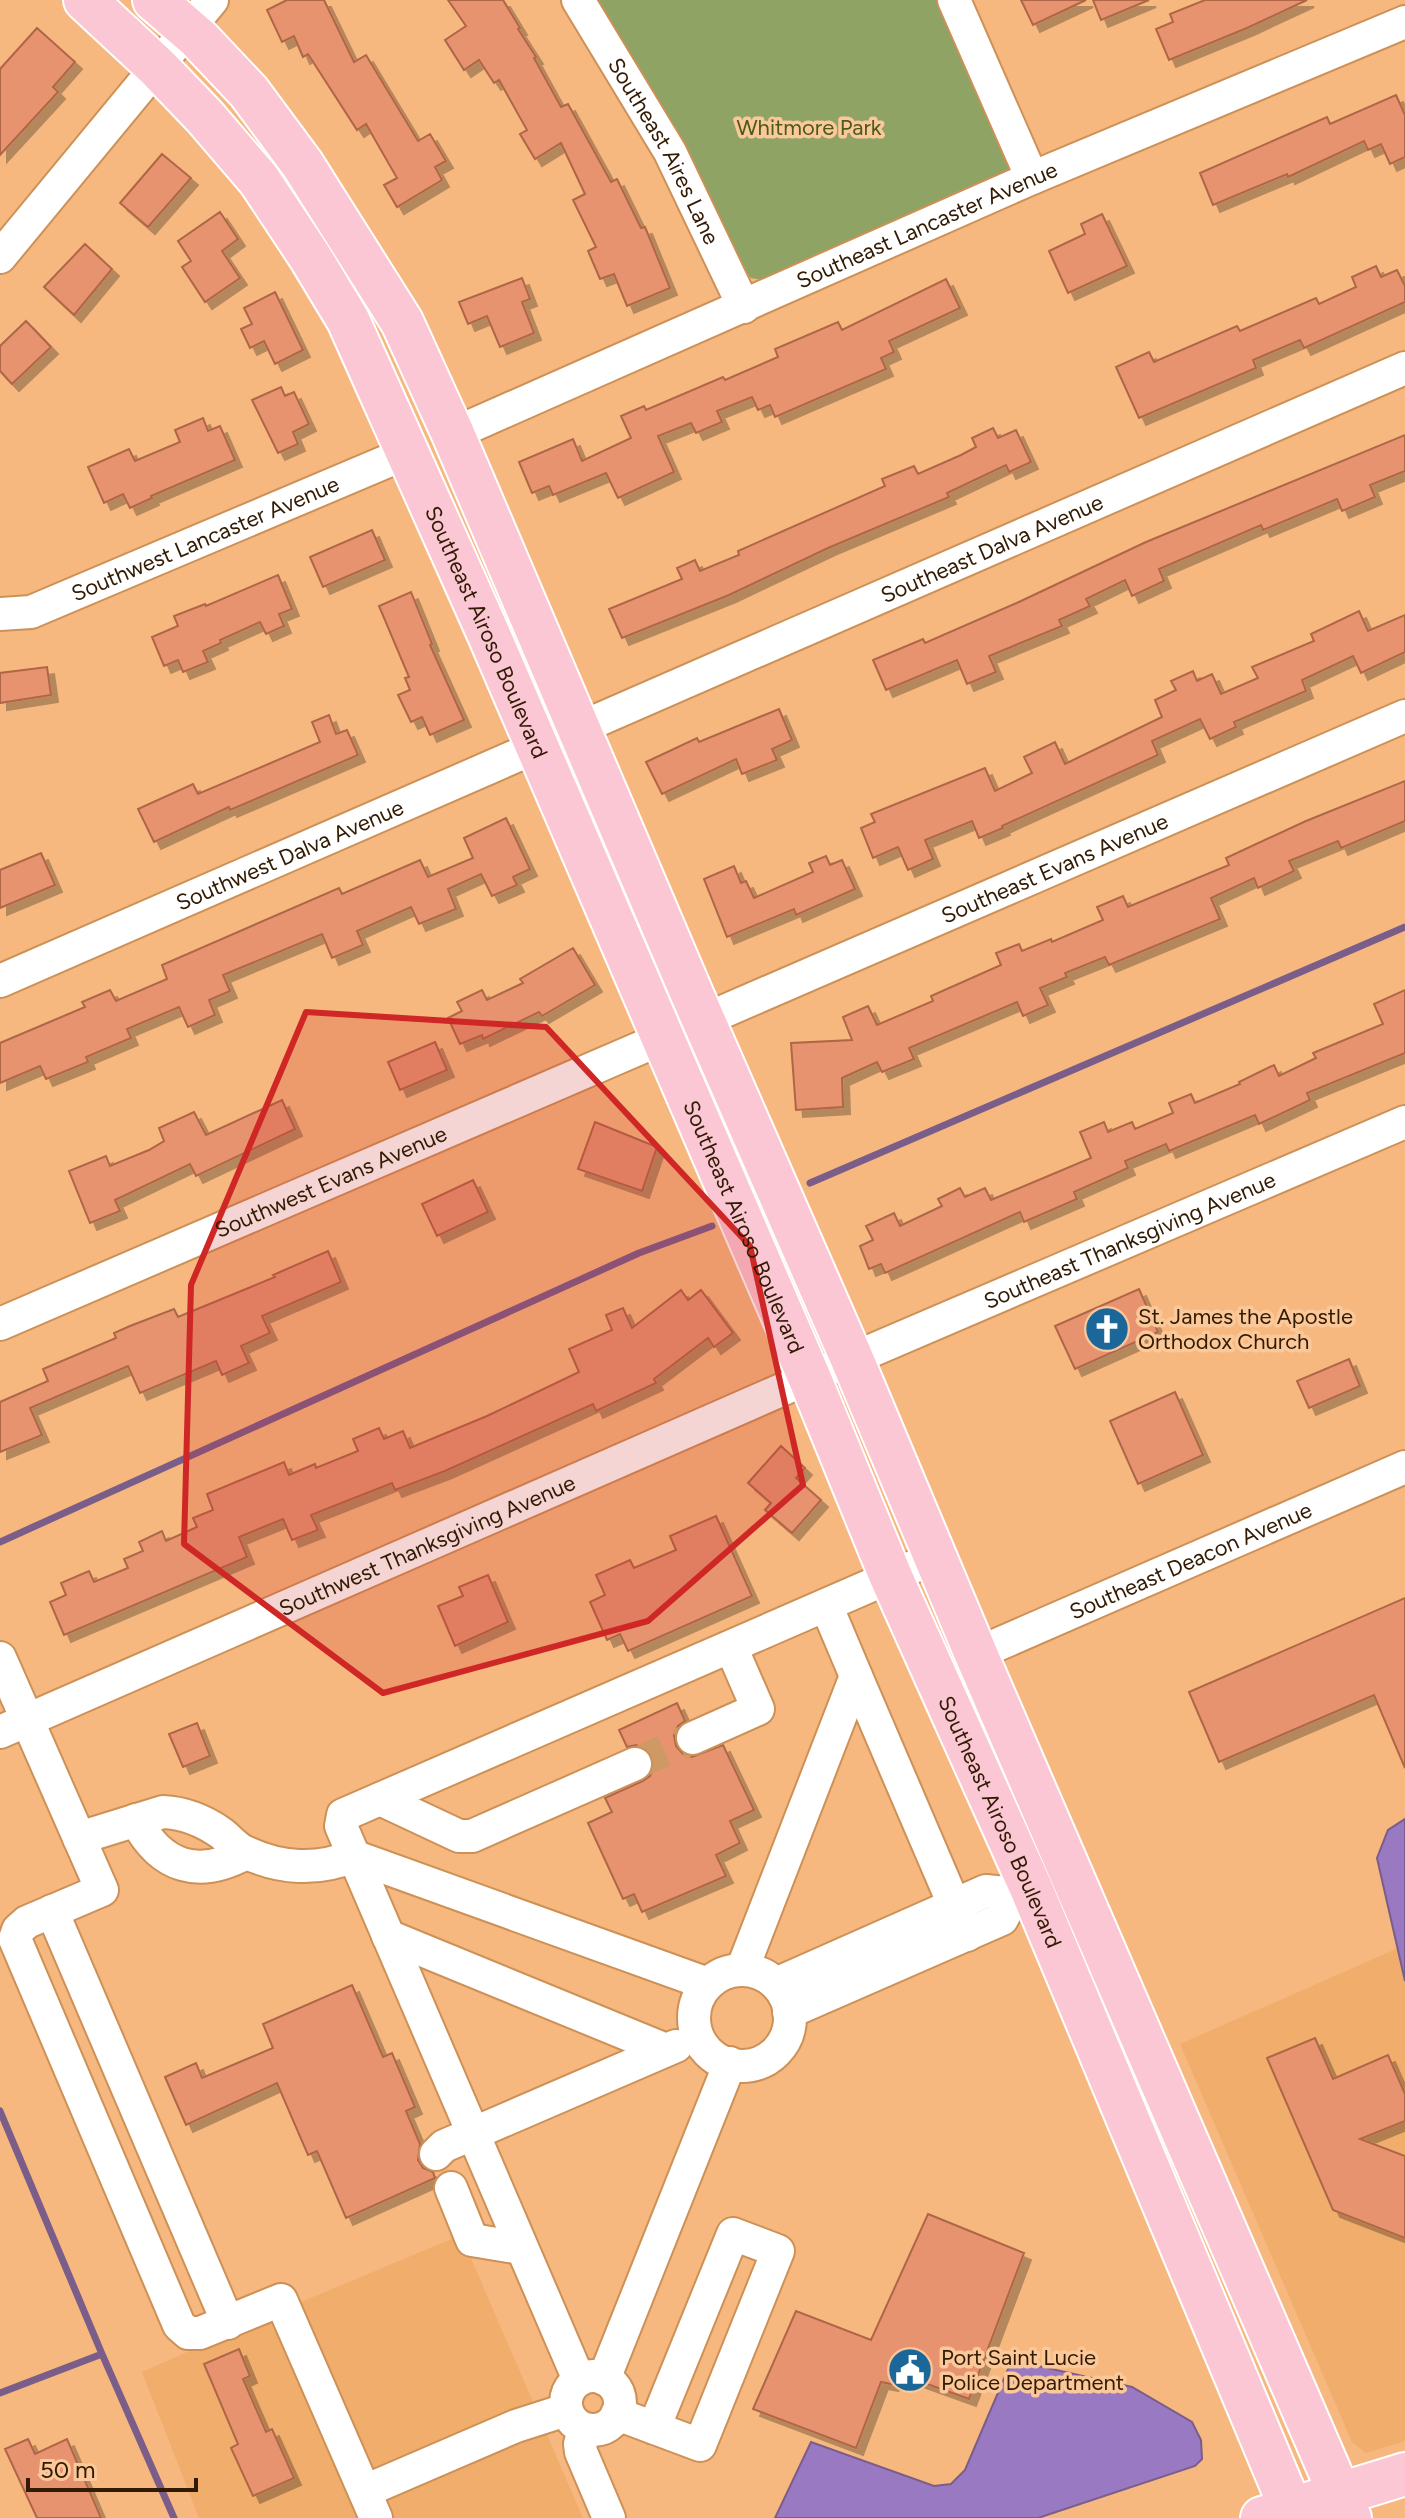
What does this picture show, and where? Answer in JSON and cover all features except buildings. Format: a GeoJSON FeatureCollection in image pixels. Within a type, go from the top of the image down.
{"type":"FeatureCollection","features":[{"type":"Feature","properties":{"kind":"main road","name":"Southeast Airoso Boulevard"},"geometry":{"type":"LineString","coordinates":[[85,0],[185,33]]}},
{"type":"Feature","properties":{"kind":"main road","name":"Southeast Airoso Boulevard"},"geometry":{"type":"LineString","coordinates":[[154,0],[249,92],[352,238],[402,322],[453,434],[1345,2506]]}},
{"type":"Feature","properties":{"kind":"main road","name":"Southeast Airoso Boulevard"},"geometry":{"type":"LineString","coordinates":[[185,33],[205,117],[259,180],[310,257],[348,320],[409,452],[810,1379],[1283,2515]]}},
{"type":"Feature","properties":{"kind":"main road"},"geometry":{"type":"LineString","coordinates":[[1283,2515],[1345,2506],[1405,2474]]}},
{"type":"Feature","properties":{"kind":"street","name":"Southeast Aires Lane"},"geometry":{"type":"LineString","coordinates":[[578,0],[670,152],[744,307]]}},
{"type":"Feature","properties":{"kind":"street"},"geometry":{"type":"LineString","coordinates":[[954,0],[1032,178]]}},
{"type":"Feature","properties":{"kind":"street","name":"Southeast Lancaster Avenue"},"geometry":{"type":"LineString","coordinates":[[453,434],[1032,178],[1405,22]]}},
{"type":"Feature","properties":{"kind":"street"},"geometry":{"type":"LineString","coordinates":[[0,257],[185,33]]}},
{"type":"Feature","properties":{"kind":"street","name":"Southeast Dalva Avenue"},"geometry":{"type":"LineString","coordinates":[[578,728],[1405,368]]}},
{"type":"Feature","properties":{"kind":"street","name":"Southwest Lancaster Avenue"},"geometry":{"type":"LineString","coordinates":[[0,614],[31,612],[409,452]]}},
{"type":"Feature","properties":{"kind":"street","name":"Southeast Evans Avenue"},"geometry":{"type":"LineString","coordinates":[[704,1020],[1405,716]]}},
{"type":"Feature","properties":{"kind":"street","name":"Southwest Dalva Avenue"},"geometry":{"type":"LineString","coordinates":[[0,981],[578,728]]}},
{"type":"Feature","properties":{"kind":"street","name":"Southwest Evans Avenue"},"geometry":{"type":"LineString","coordinates":[[0,1324],[661,1039]]}},
{"type":"Feature","properties":{"kind":"street","name":"Southeast Thanksgiving Avenue"},"geometry":{"type":"LineString","coordinates":[[852,1359],[1405,1122]]}},
{"type":"Feature","properties":{"kind":"street","name":"Southwest Thanksgiving Avenue"},"geometry":{"type":"LineString","coordinates":[[13,1726],[852,1359]]}},
{"type":"Feature","properties":{"kind":"street","name":"Southeast Deacon Avenue"},"geometry":{"type":"LineString","coordinates":[[976,1654],[1405,1467]]}},
{"type":"Feature","properties":{"kind":"street"},"geometry":{"type":"LineString","coordinates":[[0,1658],[13,1726],[79,1838],[102,1890],[27,1922],[18,1930],[15,1939],[179,2325],[188,2333],[200,2333],[281,2300],[370,2504],[516,2426],[575,2420],[591,2430],[607,2426],[617,2414],[619,2406],[616,2390],[592,2380],[521,2248],[353,1856],[341,1826],[343,1815],[936,1557]]}},
{"type":"Feature","properties":{"kind":"street"},"geometry":{"type":"LineString","coordinates":[[826,1605],[967,1935]]}},
{"type":"Feature","properties":{"kind":"street"},"geometry":{"type":"LineString","coordinates":[[693,1738],[758,1709],[731,1647]]}},
{"type":"Feature","properties":{"kind":"street"},"geometry":{"type":"LineString","coordinates":[[742,1970],[856,1676]]}},
{"type":"Feature","properties":{"kind":"street"},"geometry":{"type":"LineString","coordinates":[[380,1799],[459,1836],[472,1836],[635,1764]]}},
{"type":"Feature","properties":{"kind":"street"},"geometry":{"type":"LineString","coordinates":[[79,1838],[163,1812],[178,1813],[218,1831],[246,1853],[284,1865],[304,1867],[335,1864],[353,1856],[708,1984]]}},
{"type":"Feature","properties":{"kind":"street"},"geometry":{"type":"LineString","coordinates":[[136,1820],[147,1840],[163,1855],[183,1865],[205,1868],[227,1864],[246,1853]]}},
{"type":"Feature","properties":{"kind":"street"},"geometry":{"type":"LineString","coordinates":[[783,1998],[882,1954],[954,1905],[986,1891],[1023,1891],[1070,1871]]}},
{"type":"Feature","properties":{"kind":"street"},"geometry":{"type":"LineString","coordinates":[[882,1954],[967,1935],[1002,1919],[1023,1891]]}},
{"type":"Feature","properties":{"kind":"street"},"geometry":{"type":"LineString","coordinates":[[52,1911],[228,2323]]}},
{"type":"Feature","properties":{"kind":"street"},"geometry":{"type":"LineString","coordinates":[[388,1936],[666,2050]]}},
{"type":"Feature","properties":{"kind":"street"},"geometry":{"type":"LineString","coordinates":[[742,1970],[761,1973],[783,1998],[787,2036],[777,2051],[761,2062],[743,2066],[708,2052],[698,2037],[694,2018],[698,2000],[708,1984],[724,1973],[742,1970]]}},
{"type":"Feature","properties":{"kind":"street"},"geometry":{"type":"LineString","coordinates":[[436,2154],[444,2146],[698,2037]]}},
{"type":"Feature","properties":{"kind":"street"},"geometry":{"type":"LineString","coordinates":[[609,2518],[581,2452],[567,2393],[592,2380],[730,2063]]}},
{"type":"Feature","properties":{"kind":"street"},"geometry":{"type":"LineString","coordinates":[[451,2188],[472,2240],[521,2248]]}},
{"type":"Feature","properties":{"kind":"street"},"geometry":{"type":"LineString","coordinates":[[617,2414],[654,2428],[700,2445],[778,2251],[733,2234],[654,2428]]}},
{"type":"Feature","properties":{"kind":"highlighted area"},"geometry":{"type":"Polygon","coordinates":[[[306,1012],[546,1027],[750,1246],[803,1485],[648,1621],[383,1693],[184,1544],[191,1285],[306,1012]]]}},
{"type":"Feature","properties":{"kind":"shaded area"},"geometry":{"type":"Polygon","coordinates":[[[1405,1819],[1405,1981],[1377,1858],[1388,1830],[1405,1819]]]}},
{"type":"Feature","properties":{"kind":"shaded area"},"geometry":{"type":"Polygon","coordinates":[[[1405,1945],[1405,2441],[1366,2453],[1352,2442],[1180,2044],[1405,1945]]]}},
{"type":"Feature","properties":{"kind":"shaded area"},"geometry":{"type":"Polygon","coordinates":[[[461,2235],[583,2518],[388,2518],[294,2305],[461,2235]]]}},
{"type":"Feature","properties":{"kind":"shaded area"},"geometry":{"type":"Polygon","coordinates":[[[273,2314],[363,2518],[199,2518],[142,2372],[273,2314]]]}},
{"type":"Feature","properties":{"kind":"shaded area"},"geometry":{"type":"Polygon","coordinates":[[[1012,2360],[1132,2387],[1192,2422],[1201,2440],[1202,2459],[1195,2466],[1038,2518],[775,2518],[811,2442],[934,2486],[951,2484],[965,2470],[1012,2360]]]}},
{"type":"Feature","properties":{"kind":"green space","name":"Whitmore Park"},"geometry":{"type":"Polygon","coordinates":[[[593,0],[946,0],[1010,154],[1010,169],[996,186],[775,282],[751,278],[739,266],[593,0]]]}},
{"type":"Feature","properties":{"kind":"waterway"},"geometry":{"type":"LineString","coordinates":[[810,1183],[1405,927]]}},
{"type":"Feature","properties":{"kind":"waterway"},"geometry":{"type":"LineString","coordinates":[[0,1542],[639,1253],[712,1226]]}},
{"type":"Feature","properties":{"kind":"waterway"},"geometry":{"type":"LineString","coordinates":[[0,2111],[174,2518]]}},
{"type":"Feature","properties":{"kind":"waterway"},"geometry":{"type":"LineString","coordinates":[[0,2393],[102,2354]]}},
{"type":"Feature","properties":{"kind":"tunnel"},"geometry":{"type":"LineString","coordinates":[[635,1764],[693,1738]]}},
{"type":"Feature","properties":{"kind":"place","name":"St. James the Apostle Orthodox Church"},"geometry":{"type":"Point","coordinates":[1107,1329]}},
{"type":"Feature","properties":{"kind":"place","name":"Port Saint Lucie Police Department"},"geometry":{"type":"Point","coordinates":[910,2370]}}]}
